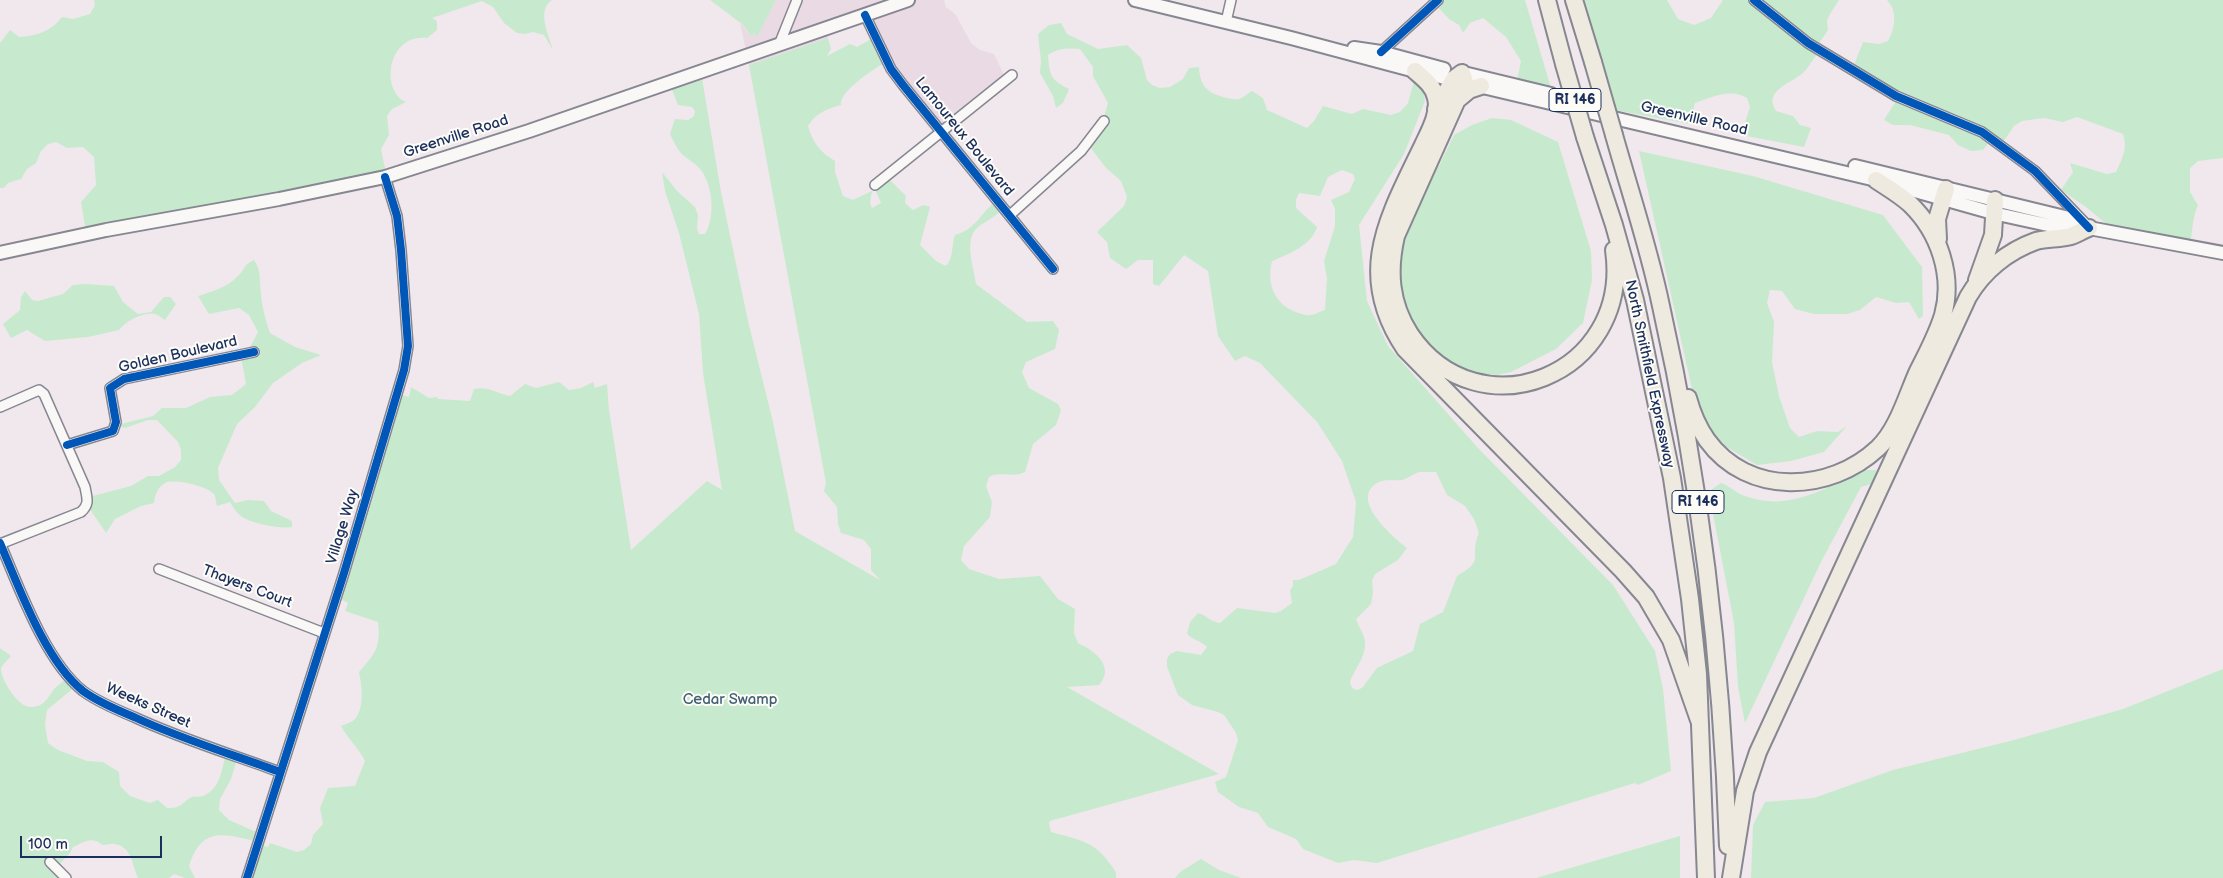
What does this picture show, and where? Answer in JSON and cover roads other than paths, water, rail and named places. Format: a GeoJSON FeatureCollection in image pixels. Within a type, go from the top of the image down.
{"type":"FeatureCollection","features":[{"type":"Feature","properties":{"kind":"highway","name":"North Smithfield Expressway"},"geometry":{"type":"LineString","coordinates":[[1547,0],[1585,137],[1608,206],[1635,300],[1672,478],[1690,599],[1698,674],[1706,878]]}},
{"type":"Feature","properties":{"kind":"highway","name":"North Smithfield Expressway"},"geometry":{"type":"LineString","coordinates":[[1574,0],[1649,256],[1670,348],[1701,520],[1723,730],[1730,878]]}},
{"type":"Feature","properties":{"kind":"highway"},"geometry":{"type":"LineString","coordinates":[[1415,71],[1428,82],[1433,91],[1436,98],[1436,109],[1429,131],[1387,226],[1381,247],[1378,281],[1388,322],[1405,349],[1623,571],[1646,597],[1671,640],[1699,720]]}},
{"type":"Feature","properties":{"kind":"highway"},"geometry":{"type":"LineString","coordinates":[[1436,109],[1460,78]]}},
{"type":"Feature","properties":{"kind":"highway"},"geometry":{"type":"LineString","coordinates":[[1460,78],[1457,100],[1396,236],[1391,266],[1396,307],[1418,346],[1446,368],[1470,380],[1484,383],[1520,384],[1533,381],[1562,369],[1589,346],[1600,333],[1608,316],[1615,287],[1615,255],[1608,206]]}},
{"type":"Feature","properties":{"kind":"highway"},"geometry":{"type":"LineString","coordinates":[[1457,100],[1469,90],[1481,86]]}},
{"type":"Feature","properties":{"kind":"highway"},"geometry":{"type":"LineString","coordinates":[[1876,180],[1911,205],[1927,224],[1940,246]]}},
{"type":"Feature","properties":{"kind":"highway"},"geometry":{"type":"LineString","coordinates":[[1670,348],[1696,420],[1712,445],[1732,463],[1761,478],[1784,482],[1812,482],[1839,474],[1868,457],[1879,447],[1904,403],[1941,322],[1946,302],[1944,265],[1937,218],[1945,195]]}},
{"type":"Feature","properties":{"kind":"highway"},"geometry":{"type":"LineString","coordinates":[[1730,878],[1745,791],[1758,752],[1944,344],[1976,282],[1993,235],[1995,225],[1994,206]]}},
{"type":"Feature","properties":{"kind":"highway"},"geometry":{"type":"LineString","coordinates":[[1976,282],[2002,260],[2028,245],[2038,241],[2070,236],[2089,228]]}},
{"type":"Feature","properties":{"kind":"main road","name":"Greenville Road"},"geometry":{"type":"LineString","coordinates":[[0,253],[106,230],[279,199],[385,177],[505,139],[908,0]]}},
{"type":"Feature","properties":{"kind":"main road","name":"Greenville Road"},"geometry":{"type":"LineString","coordinates":[[1135,0],[1291,38],[1415,71],[1460,78],[1945,195]]}},
{"type":"Feature","properties":{"kind":"main road","name":"Greenville Road"},"geometry":{"type":"LineString","coordinates":[[1291,38],[1381,52],[1481,86],[1876,180],[1994,206],[2069,218],[2089,228],[2223,253]]}},
{"type":"Feature","properties":{"kind":"street"},"geometry":{"type":"LineString","coordinates":[[779,44],[797,0]]}},
{"type":"Feature","properties":{"kind":"street"},"geometry":{"type":"LineString","coordinates":[[1226,22],[1231,0]]}},
{"type":"Feature","properties":{"kind":"street"},"geometry":{"type":"LineString","coordinates":[[1381,52],[1438,0]]}},
{"type":"Feature","properties":{"kind":"street"},"geometry":{"type":"LineString","coordinates":[[1754,0],[1808,42],[1896,96],[1982,132],[2035,171],[2089,228]]}},
{"type":"Feature","properties":{"kind":"street","name":"Lamoureux Boulevard"},"geometry":{"type":"LineString","coordinates":[[865,15],[891,69],[1053,269]]}},
{"type":"Feature","properties":{"kind":"street"},"geometry":{"type":"LineString","coordinates":[[875,185],[1012,74]]}},
{"type":"Feature","properties":{"kind":"street"},"geometry":{"type":"LineString","coordinates":[[1010,215],[1080,152],[1104,121]]}},
{"type":"Feature","properties":{"kind":"street","name":"Village Way"},"geometry":{"type":"LineString","coordinates":[[247,878],[310,682],[390,420],[408,346],[396,216],[385,177]]}},
{"type":"Feature","properties":{"kind":"street","name":"Golden Boulevard"},"geometry":{"type":"LineString","coordinates":[[67,445],[113,431],[116,422],[110,388],[124,379],[254,352]]}},
{"type":"Feature","properties":{"kind":"street"},"geometry":{"type":"LineString","coordinates":[[0,407],[40,390],[44,394],[85,487],[87,507],[81,512],[0,543]]}},
{"type":"Feature","properties":{"kind":"street","name":"Weeks Street"},"geometry":{"type":"LineString","coordinates":[[0,543],[47,644],[61,667],[83,691],[112,708],[158,728],[280,772]]}},
{"type":"Feature","properties":{"kind":"street","name":"Thayers Court"},"geometry":{"type":"LineString","coordinates":[[159,569],[324,632]]}},
{"type":"Feature","properties":{"kind":"street"},"geometry":{"type":"LineString","coordinates":[[50,862],[66,878]]}},
{"type":"Feature","properties":{"kind":"park label","name":"Cedar Swamp"},"geometry":{"type":"Point","coordinates":[730,700]}}]}
